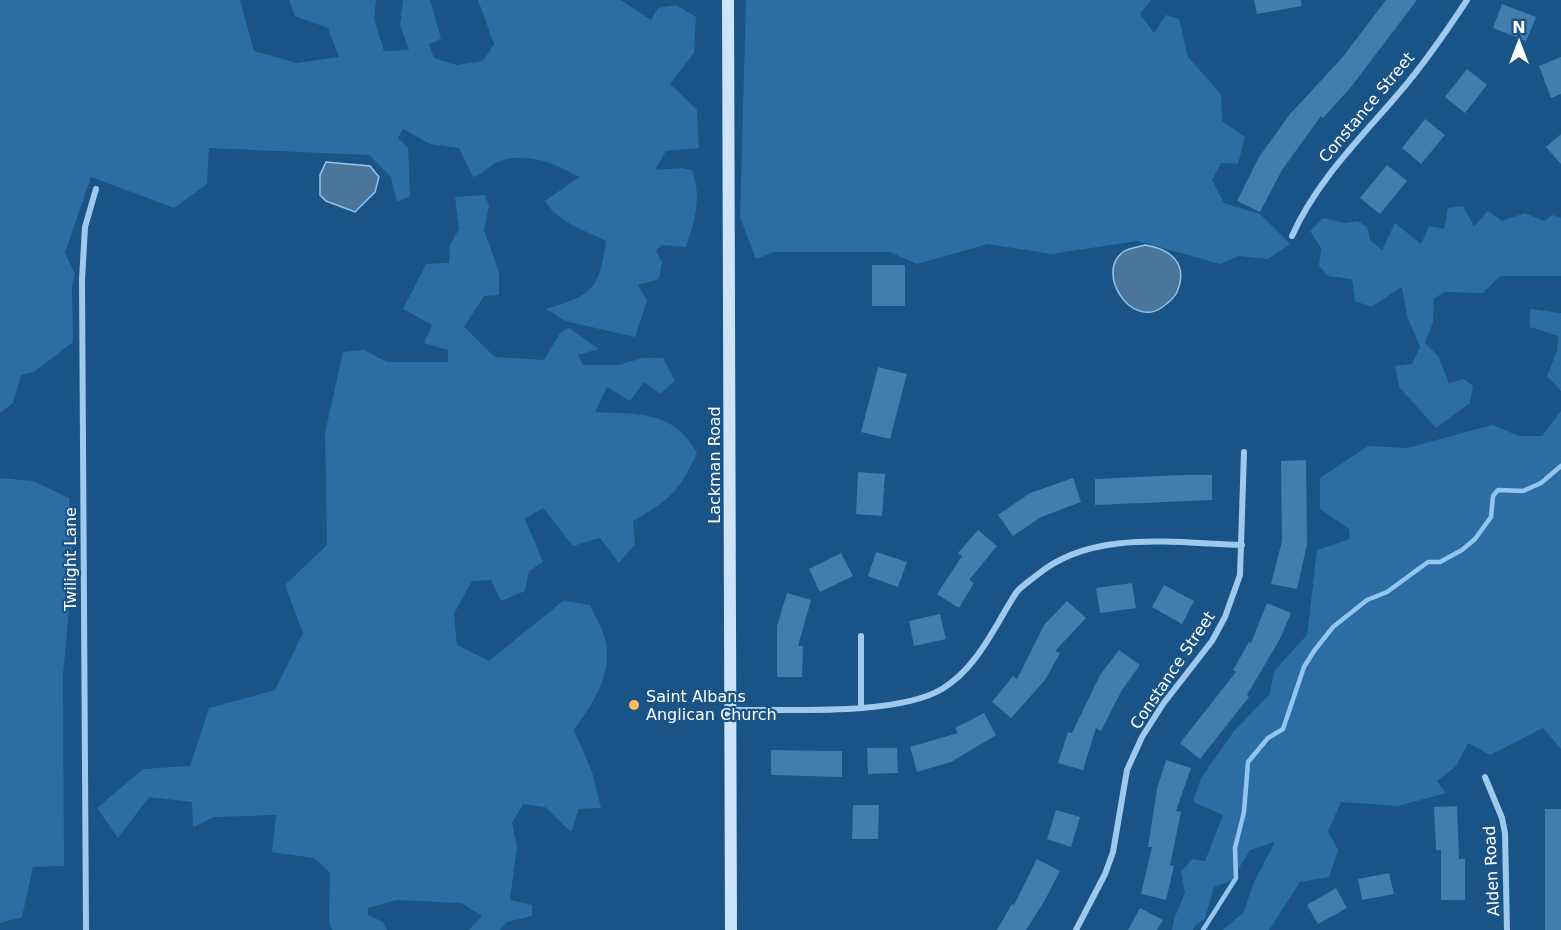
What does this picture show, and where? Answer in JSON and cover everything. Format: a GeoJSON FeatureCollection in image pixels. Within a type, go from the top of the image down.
{"type":"FeatureCollection","features":[{"type":"Feature","properties":{"kind":"main road","name":"Lackman Road"},"geometry":{"type":"LineString","coordinates":[[728,0],[731,930]]}},
{"type":"Feature","properties":{"kind":"street","name":"Constance Street"},"geometry":{"type":"LineString","coordinates":[[1292,236],[1300,216],[1327,175],[1401,91],[1467,0]]}},
{"type":"Feature","properties":{"kind":"street","name":"Twilight Lane"},"geometry":{"type":"LineString","coordinates":[[86,930],[82,280],[85,227],[96,189]]}},
{"type":"Feature","properties":{"kind":"street","name":"Constance Street"},"geometry":{"type":"LineString","coordinates":[[1076,930],[1105,874],[1113,852],[1127,770],[1142,737],[1163,704],[1212,641],[1225,617],[1240,575],[1244,452]]}},
{"type":"Feature","properties":{"kind":"street"},"geometry":{"type":"LineString","coordinates":[[731,710],[903,704],[942,689],[973,664],[1018,590],[1052,562],[1092,546],[1142,543],[1242,545]]}},
{"type":"Feature","properties":{"kind":"street"},"geometry":{"type":"LineString","coordinates":[[861,636],[861,707]]}},
{"type":"Feature","properties":{"kind":"street","name":"Alden Road"},"geometry":{"type":"LineString","coordinates":[[1485,777],[1502,818],[1505,833],[1507,930]]}},
{"type":"Feature","properties":{"kind":"shaded area"},"geometry":{"type":"Polygon","coordinates":[[[0,0],[240,0],[254,51],[297,63],[339,57],[328,28],[295,16],[289,0],[376,0],[374,19],[384,51],[409,50],[400,25],[403,0],[430,0],[441,39],[429,44],[434,58],[457,65],[483,61],[494,44],[478,0],[621,0],[651,20],[658,8],[676,5],[696,17],[694,53],[670,84],[697,110],[699,148],[666,151],[655,170],[681,168],[692,170],[697,199],[686,247],[661,245],[656,251],[662,262],[659,279],[638,285],[647,301],[635,337],[565,321],[546,309],[574,299],[591,288],[600,270],[606,241],[557,215],[545,201],[579,177],[560,167],[529,158],[508,159],[497,162],[473,177],[459,148],[430,144],[403,129],[398,138],[408,147],[410,196],[397,202],[391,177],[369,155],[209,148],[207,184],[174,208],[91,177],[65,253],[75,274],[72,285],[73,342],[34,372],[21,375],[13,403],[0,413],[0,0]]]}},
{"type":"Feature","properties":{"kind":"shaded area"},"geometry":{"type":"Polygon","coordinates":[[[746,0],[1151,0],[1140,14],[1154,33],[1166,15],[1179,19],[1188,57],[1221,94],[1222,121],[1245,137],[1238,164],[1221,163],[1212,180],[1224,203],[1260,214],[1290,244],[1268,259],[1238,256],[1220,264],[1138,241],[1051,254],[988,244],[917,264],[890,252],[774,252],[756,259],[740,217],[746,0]]]}},
{"type":"Feature","properties":{"kind":"shaded area"},"geometry":{"type":"Polygon","coordinates":[[[326,162],[370,166],[379,177],[375,192],[355,212],[326,201],[320,195],[320,175],[326,162]]]}},
{"type":"Feature","properties":{"kind":"shaded area"},"geometry":{"type":"Polygon","coordinates":[[[485,195],[489,206],[484,230],[499,272],[499,295],[484,296],[464,327],[495,357],[544,360],[560,333],[569,328],[599,349],[578,355],[583,365],[619,365],[642,358],[663,358],[675,381],[660,394],[644,382],[630,401],[607,387],[595,412],[653,417],[677,429],[688,439],[697,453],[685,477],[672,494],[633,521],[635,544],[619,563],[600,538],[573,546],[543,508],[525,519],[543,562],[529,571],[525,591],[501,601],[491,580],[472,581],[454,614],[457,645],[489,661],[563,601],[590,605],[605,639],[606,664],[600,688],[574,730],[592,772],[601,808],[579,809],[571,832],[545,807],[523,804],[512,823],[517,847],[510,900],[532,905],[532,916],[507,922],[500,930],[469,930],[482,916],[461,903],[396,900],[368,908],[368,915],[383,922],[387,930],[332,930],[329,920],[330,873],[314,858],[272,852],[276,815],[214,817],[193,827],[192,802],[149,797],[118,838],[97,808],[143,769],[190,766],[209,708],[275,690],[303,633],[285,585],[327,545],[325,433],[343,352],[364,350],[387,362],[448,362],[448,350],[424,343],[432,325],[403,309],[426,264],[449,263],[450,245],[459,229],[455,197],[485,195]]]}},
{"type":"Feature","properties":{"kind":"shaded area"},"geometry":{"type":"Polygon","coordinates":[[[1463,206],[1474,226],[1488,211],[1502,221],[1525,213],[1544,221],[1553,215],[1561,218],[1561,276],[1500,276],[1483,293],[1444,292],[1434,299],[1433,322],[1425,343],[1438,356],[1449,383],[1464,379],[1473,386],[1470,403],[1436,428],[1399,387],[1395,366],[1412,364],[1420,347],[1407,316],[1402,287],[1371,307],[1355,301],[1352,279],[1328,276],[1319,266],[1321,248],[1310,231],[1323,218],[1346,223],[1358,221],[1367,227],[1370,240],[1382,250],[1395,223],[1421,244],[1429,226],[1444,229],[1448,208],[1463,206]]]}},
{"type":"Feature","properties":{"kind":"shaded area"},"geometry":{"type":"Polygon","coordinates":[[[1145,245],[1169,254],[1179,265],[1181,273],[1174,296],[1161,308],[1150,312],[1138,311],[1128,305],[1115,284],[1113,272],[1115,261],[1123,252],[1145,245]]]}},
{"type":"Feature","properties":{"kind":"shaded area"},"geometry":{"type":"Polygon","coordinates":[[[1530,309],[1561,313],[1561,391],[1547,376],[1557,351],[1558,336],[1530,327],[1530,309]]]}},
{"type":"Feature","properties":{"kind":"shaded area"},"geometry":{"type":"Polygon","coordinates":[[[1561,411],[1561,749],[1543,728],[1490,755],[1468,743],[1456,766],[1437,781],[1446,793],[1398,806],[1341,802],[1328,831],[1338,850],[1329,877],[1300,882],[1269,930],[1223,930],[1243,913],[1255,880],[1275,842],[1250,850],[1231,881],[1214,887],[1205,919],[1195,925],[1193,930],[1172,930],[1185,893],[1181,872],[1192,859],[1205,861],[1223,815],[1193,802],[1201,778],[1234,731],[1269,695],[1275,670],[1307,635],[1317,550],[1350,539],[1349,529],[1320,509],[1320,478],[1368,446],[1407,448],[1492,425],[1519,436],[1542,436],[1561,411]]]}},
{"type":"Feature","properties":{"kind":"shaded area"},"geometry":{"type":"Polygon","coordinates":[[[0,478],[33,481],[69,498],[73,569],[63,675],[64,866],[33,867],[22,917],[0,923],[0,478]]]}},
{"type":"Feature","properties":{"kind":"building"},"geometry":{"type":"Polygon","coordinates":[[[1254,0],[1301,0],[1302,6],[1257,14],[1254,0]]]}},
{"type":"Feature","properties":{"kind":"building"},"geometry":{"type":"Polygon","coordinates":[[[1386,0],[1417,0],[1351,87],[1323,118],[1321,116],[1282,170],[1260,212],[1237,201],[1259,157],[1290,114],[1342,58],[1386,0]]]}},
{"type":"Feature","properties":{"kind":"building"},"geometry":{"type":"Polygon","coordinates":[[[1502,4],[1536,17],[1526,41],[1493,28],[1502,4]]]}},
{"type":"Feature","properties":{"kind":"building"},"geometry":{"type":"Polygon","coordinates":[[[1561,57],[1561,94],[1551,98],[1539,66],[1561,57]]]}},
{"type":"Feature","properties":{"kind":"building"},"geometry":{"type":"Polygon","coordinates":[[[1467,69],[1487,85],[1465,113],[1445,97],[1467,69]]]}},
{"type":"Feature","properties":{"kind":"building"},"geometry":{"type":"Polygon","coordinates":[[[1425,119],[1445,135],[1421,164],[1402,148],[1425,119]]]}},
{"type":"Feature","properties":{"kind":"building"},"geometry":{"type":"Polygon","coordinates":[[[1561,134],[1561,164],[1546,147],[1561,134]]]}},
{"type":"Feature","properties":{"kind":"building"},"geometry":{"type":"Polygon","coordinates":[[[1387,165],[1407,181],[1380,214],[1360,198],[1387,165]]]}},
{"type":"Feature","properties":{"kind":"building"},"geometry":{"type":"Polygon","coordinates":[[[872,265],[905,265],[905,306],[872,306],[872,265]]]}},
{"type":"Feature","properties":{"kind":"building"},"geometry":{"type":"Polygon","coordinates":[[[878,367],[907,374],[890,439],[861,432],[878,367]]]}},
{"type":"Feature","properties":{"kind":"building"},"geometry":{"type":"Polygon","coordinates":[[[1306,460],[1307,544],[1297,589],[1271,584],[1282,541],[1281,461],[1306,460]]]}},
{"type":"Feature","properties":{"kind":"building"},"geometry":{"type":"Polygon","coordinates":[[[858,472],[885,474],[882,516],[856,514],[858,472]]]}},
{"type":"Feature","properties":{"kind":"building"},"geometry":{"type":"Polygon","coordinates":[[[1212,475],[1212,500],[1095,505],[1095,479],[1212,475]]]}},
{"type":"Feature","properties":{"kind":"building"},"geometry":{"type":"Polygon","coordinates":[[[1073,478],[1081,502],[1041,517],[1013,536],[998,515],[1030,493],[1073,478]]]}},
{"type":"Feature","properties":{"kind":"building"},"geometry":{"type":"Polygon","coordinates":[[[978,530],[997,546],[969,580],[974,583],[959,608],[937,594],[962,556],[958,553],[978,530]]]}},
{"type":"Feature","properties":{"kind":"building"},"geometry":{"type":"Polygon","coordinates":[[[876,552],[907,562],[898,587],[868,576],[876,552]]]}},
{"type":"Feature","properties":{"kind":"building"},"geometry":{"type":"Polygon","coordinates":[[[841,553],[853,576],[820,592],[809,569],[841,553]]]}},
{"type":"Feature","properties":{"kind":"building"},"geometry":{"type":"Polygon","coordinates":[[[1132,583],[1136,608],[1100,613],[1096,588],[1132,583]]]}},
{"type":"Feature","properties":{"kind":"building"},"geometry":{"type":"Polygon","coordinates":[[[1164,585],[1194,601],[1182,624],[1152,607],[1164,585]]]}},
{"type":"Feature","properties":{"kind":"building"},"geometry":{"type":"Polygon","coordinates":[[[787,593],[811,600],[798,646],[803,646],[802,677],[777,677],[777,626],[787,593]]]}},
{"type":"Feature","properties":{"kind":"building"},"geometry":{"type":"Polygon","coordinates":[[[1067,601],[1086,618],[1055,651],[1060,653],[1045,680],[1011,718],[992,702],[1013,676],[1017,679],[1044,625],[1067,601]]]}},
{"type":"Feature","properties":{"kind":"building"},"geometry":{"type":"Polygon","coordinates":[[[1267,603],[1291,613],[1280,639],[1247,695],[1249,697],[1200,759],[1180,743],[1236,672],[1233,670],[1249,642],[1251,643],[1267,603]]]}},
{"type":"Feature","properties":{"kind":"building"},"geometry":{"type":"Polygon","coordinates":[[[940,614],[946,639],[914,646],[909,621],[940,614]]]}},
{"type":"Feature","properties":{"kind":"building"},"geometry":{"type":"Polygon","coordinates":[[[1119,650],[1140,665],[1122,690],[1101,731],[1096,728],[1083,770],[1058,763],[1068,732],[1072,733],[1100,675],[1119,650]]]}},
{"type":"Feature","properties":{"kind":"building"},"geometry":{"type":"Polygon","coordinates":[[[984,713],[996,735],[951,762],[917,772],[910,747],[958,733],[955,728],[984,713]]]}},
{"type":"Feature","properties":{"kind":"building"},"geometry":{"type":"Polygon","coordinates":[[[867,748],[897,748],[898,773],[868,774],[867,748]]]}},
{"type":"Feature","properties":{"kind":"building"},"geometry":{"type":"Polygon","coordinates":[[[771,750],[842,751],[842,777],[771,775],[771,750]]]}},
{"type":"Feature","properties":{"kind":"building"},"geometry":{"type":"Polygon","coordinates":[[[1166,760],[1191,768],[1176,811],[1181,812],[1170,865],[1174,866],[1166,900],[1141,894],[1152,847],[1148,847],[1157,789],[1166,760]]]}},
{"type":"Feature","properties":{"kind":"building"},"geometry":{"type":"Polygon","coordinates":[[[853,805],[879,805],[878,839],[852,839],[853,805]]]}},
{"type":"Feature","properties":{"kind":"building"},"geometry":{"type":"Polygon","coordinates":[[[1457,806],[1459,859],[1465,859],[1465,900],[1441,900],[1441,850],[1436,850],[1434,807],[1457,806]]]}},
{"type":"Feature","properties":{"kind":"building"},"geometry":{"type":"Polygon","coordinates":[[[1545,809],[1561,809],[1561,930],[1545,930],[1545,809]]]}},
{"type":"Feature","properties":{"kind":"building"},"geometry":{"type":"Polygon","coordinates":[[[1056,810],[1080,817],[1071,847],[1047,839],[1056,810]]]}},
{"type":"Feature","properties":{"kind":"building"},"geometry":{"type":"Polygon","coordinates":[[[1037,859],[1060,871],[1045,900],[1026,930],[997,930],[1012,904],[1014,905],[1037,859]]]}},
{"type":"Feature","properties":{"kind":"building"},"geometry":{"type":"Polygon","coordinates":[[[1389,873],[1394,894],[1362,900],[1358,879],[1389,873]]]}},
{"type":"Feature","properties":{"kind":"building"},"geometry":{"type":"Polygon","coordinates":[[[1336,888],[1347,908],[1318,924],[1307,905],[1336,888]]]}},
{"type":"Feature","properties":{"kind":"building"},"geometry":{"type":"Polygon","coordinates":[[[1140,908],[1163,920],[1157,930],[1128,930],[1140,908]]]}},
{"type":"Feature","properties":{"kind":"waterway"},"geometry":{"type":"LineString","coordinates":[[1203,930],[1236,878],[1235,848],[1244,812],[1248,762],[1268,738],[1283,729],[1304,667],[1314,651],[1333,627],[1367,600],[1387,592],[1428,562],[1440,562],[1462,550],[1475,539],[1491,517],[1493,496],[1498,490],[1523,491],[1541,483],[1561,466]]}},
{"type":"Feature","properties":{"kind":"place","name":"Saint Albans Anglican Church"},"geometry":{"type":"Point","coordinates":[634,705]}}]}
